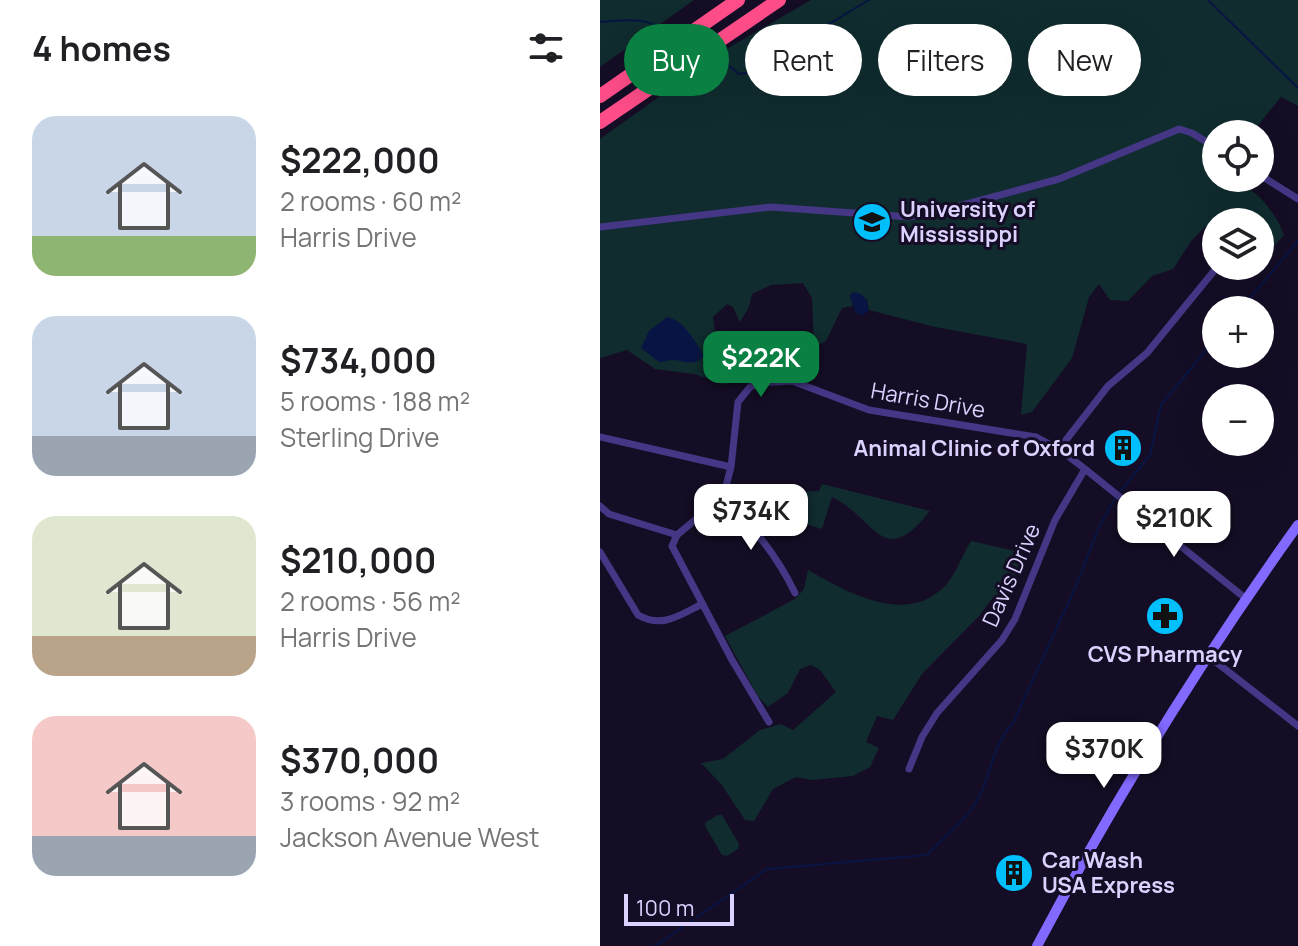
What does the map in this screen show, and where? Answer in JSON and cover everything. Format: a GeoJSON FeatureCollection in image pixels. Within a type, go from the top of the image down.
{"type":"FeatureCollection","features":[{"type":"Feature","properties":{"kind":"highway"},"geometry":{"type":"LineString","coordinates":[[600,96],[738,0]]}},
{"type":"Feature","properties":{"kind":"highway"},"geometry":{"type":"LineString","coordinates":[[600,122],[779,0]]}},
{"type":"Feature","properties":{"kind":"main road"},"geometry":{"type":"LineString","coordinates":[[1037,946],[1112,810],[1207,655],[1298,525]]}},
{"type":"Feature","properties":{"kind":"street"},"geometry":{"type":"LineString","coordinates":[[600,227],[771,207],[909,217],[1059,179],[1179,129],[1202,139]]}},
{"type":"Feature","properties":{"kind":"street"},"geometry":{"type":"LineString","coordinates":[[1274,184],[1298,199]]}},
{"type":"Feature","properties":{"kind":"street"},"geometry":{"type":"LineString","coordinates":[[1059,449],[1108,386],[1147,353],[1207,280]]}},
{"type":"Feature","properties":{"kind":"street","name":"Harris Drive"},"geometry":{"type":"LineString","coordinates":[[677,535],[718,499],[726,486],[738,402],[750,387],[770,381],[792,381],[869,410],[1036,437],[1059,449],[1085,469],[1245,598]]}},
{"type":"Feature","properties":{"kind":"street"},"geometry":{"type":"LineString","coordinates":[[600,437],[731,467]]}},
{"type":"Feature","properties":{"kind":"street","name":"Davis Drive"},"geometry":{"type":"LineString","coordinates":[[909,769],[922,737],[937,713],[1002,640],[1015,619],[1055,520],[1085,469]]}},
{"type":"Feature","properties":{"kind":"street"},"geometry":{"type":"LineString","coordinates":[[718,499],[729,505],[768,549],[795,593]]}},
{"type":"Feature","properties":{"kind":"street"},"geometry":{"type":"LineString","coordinates":[[600,506],[609,514],[677,535],[672,550],[769,722]]}},
{"type":"Feature","properties":{"kind":"street"},"geometry":{"type":"LineString","coordinates":[[600,552],[638,615],[647,620],[670,621],[702,604]]}},
{"type":"Feature","properties":{"kind":"street"},"geometry":{"type":"LineString","coordinates":[[1207,655],[1298,726]]}},
{"type":"Feature","properties":{"kind":"green space"},"geometry":{"type":"Polygon","coordinates":[[[600,0],[694,0],[660,24],[624,24],[624,50],[600,67],[600,0]]]}},
{"type":"Feature","properties":{"kind":"green space","name":"University of Mississippi"},"geometry":{"type":"Polygon","coordinates":[[[811,0],[1298,0],[1298,106],[1281,97],[1262,120],[1202,120],[1202,192],[1253,192],[1268,208],[1202,208],[1202,230],[1173,269],[1152,276],[1128,301],[1110,300],[1099,284],[1089,297],[1072,358],[1032,412],[1021,415],[1027,344],[935,327],[869,310],[867,299],[850,296],[853,306],[842,308],[826,341],[814,347],[812,298],[803,283],[771,285],[752,294],[740,322],[733,307],[727,304],[713,317],[715,333],[730,351],[736,377],[726,385],[694,374],[655,369],[627,350],[600,358],[600,139],[660,96],[729,96],[729,48],[745,38],[745,96],[862,96],[862,24],[770,24],[811,0]]]}},
{"type":"Feature","properties":{"kind":"green space","name":"University of Mississippi"},"geometry":{"type":"Polygon","coordinates":[[[1274,216],[1284,235],[1274,246],[1274,216]]]}},
{"type":"Feature","properties":{"kind":"green space"},"geometry":{"type":"Polygon","coordinates":[[[822,484],[930,511],[914,529],[890,539],[880,535],[832,497],[822,529],[795,521],[789,534],[778,535],[789,492],[819,491],[822,484]]]}},
{"type":"Feature","properties":{"kind":"green space"},"geometry":{"type":"Polygon","coordinates":[[[971,541],[1023,553],[1008,595],[994,596],[979,616],[922,674],[893,720],[877,716],[866,742],[879,748],[870,767],[853,776],[812,780],[796,777],[773,789],[754,821],[745,820],[721,784],[701,763],[723,759],[760,730],[781,724],[793,730],[836,692],[820,670],[811,665],[800,669],[788,693],[768,707],[757,695],[725,636],[795,599],[804,589],[808,570],[841,588],[877,602],[895,605],[930,597],[950,581],[971,541]]]}},
{"type":"Feature","properties":{"kind":"green space"},"geometry":{"type":"Polygon","coordinates":[[[722,815],[739,844],[738,849],[727,856],[722,855],[705,826],[706,822],[722,815]]]}},
{"type":"Feature","properties":{"kind":"shaded area"},"geometry":{"type":"Polygon","coordinates":[[[853,292],[866,300],[869,310],[863,315],[856,313],[850,296],[853,292]]]}},
{"type":"Feature","properties":{"kind":"shaded area"},"geometry":{"type":"Polygon","coordinates":[[[667,317],[684,327],[704,356],[693,362],[659,362],[641,348],[649,331],[667,317]]]}},
{"type":"Feature","properties":{"kind":"waterway"},"geometry":{"type":"LineString","coordinates":[[729,66],[739,74],[760,71],[784,51],[869,0]]}},
{"type":"Feature","properties":{"kind":"waterway"},"geometry":{"type":"LineString","coordinates":[[1208,0],[1298,88]]}},
{"type":"Feature","properties":{"kind":"waterway"},"geometry":{"type":"LineString","coordinates":[[600,22],[626,20],[653,24]]}},
{"type":"Feature","properties":{"kind":"waterway"},"geometry":{"type":"LineString","coordinates":[[1252,296],[1298,241]]}},
{"type":"Feature","properties":{"kind":"waterway"},"geometry":{"type":"LineString","coordinates":[[1119,493],[1150,455],[1161,405],[1202,355]]}},
{"type":"Feature","properties":{"kind":"waterway"},"geometry":{"type":"LineString","coordinates":[[655,946],[767,869],[927,855],[956,827],[978,799],[1005,732],[1013,723],[1076,586],[1099,527],[1115,498]]}},
{"type":"Feature","properties":{"kind":"place","name":"University of Mississippi"},"geometry":{"type":"Point","coordinates":[872,222]}},
{"type":"Feature","properties":{"kind":"place","name":"Animal Clinic of Oxford"},"geometry":{"type":"Point","coordinates":[1123,448]}},
{"type":"Feature","properties":{"kind":"place","name":"CVS Pharmacy"},"geometry":{"type":"Point","coordinates":[1165,616]}},
{"type":"Feature","properties":{"kind":"place","name":"Car Wash USA Express"},"geometry":{"type":"Point","coordinates":[1014,873]}}]}
